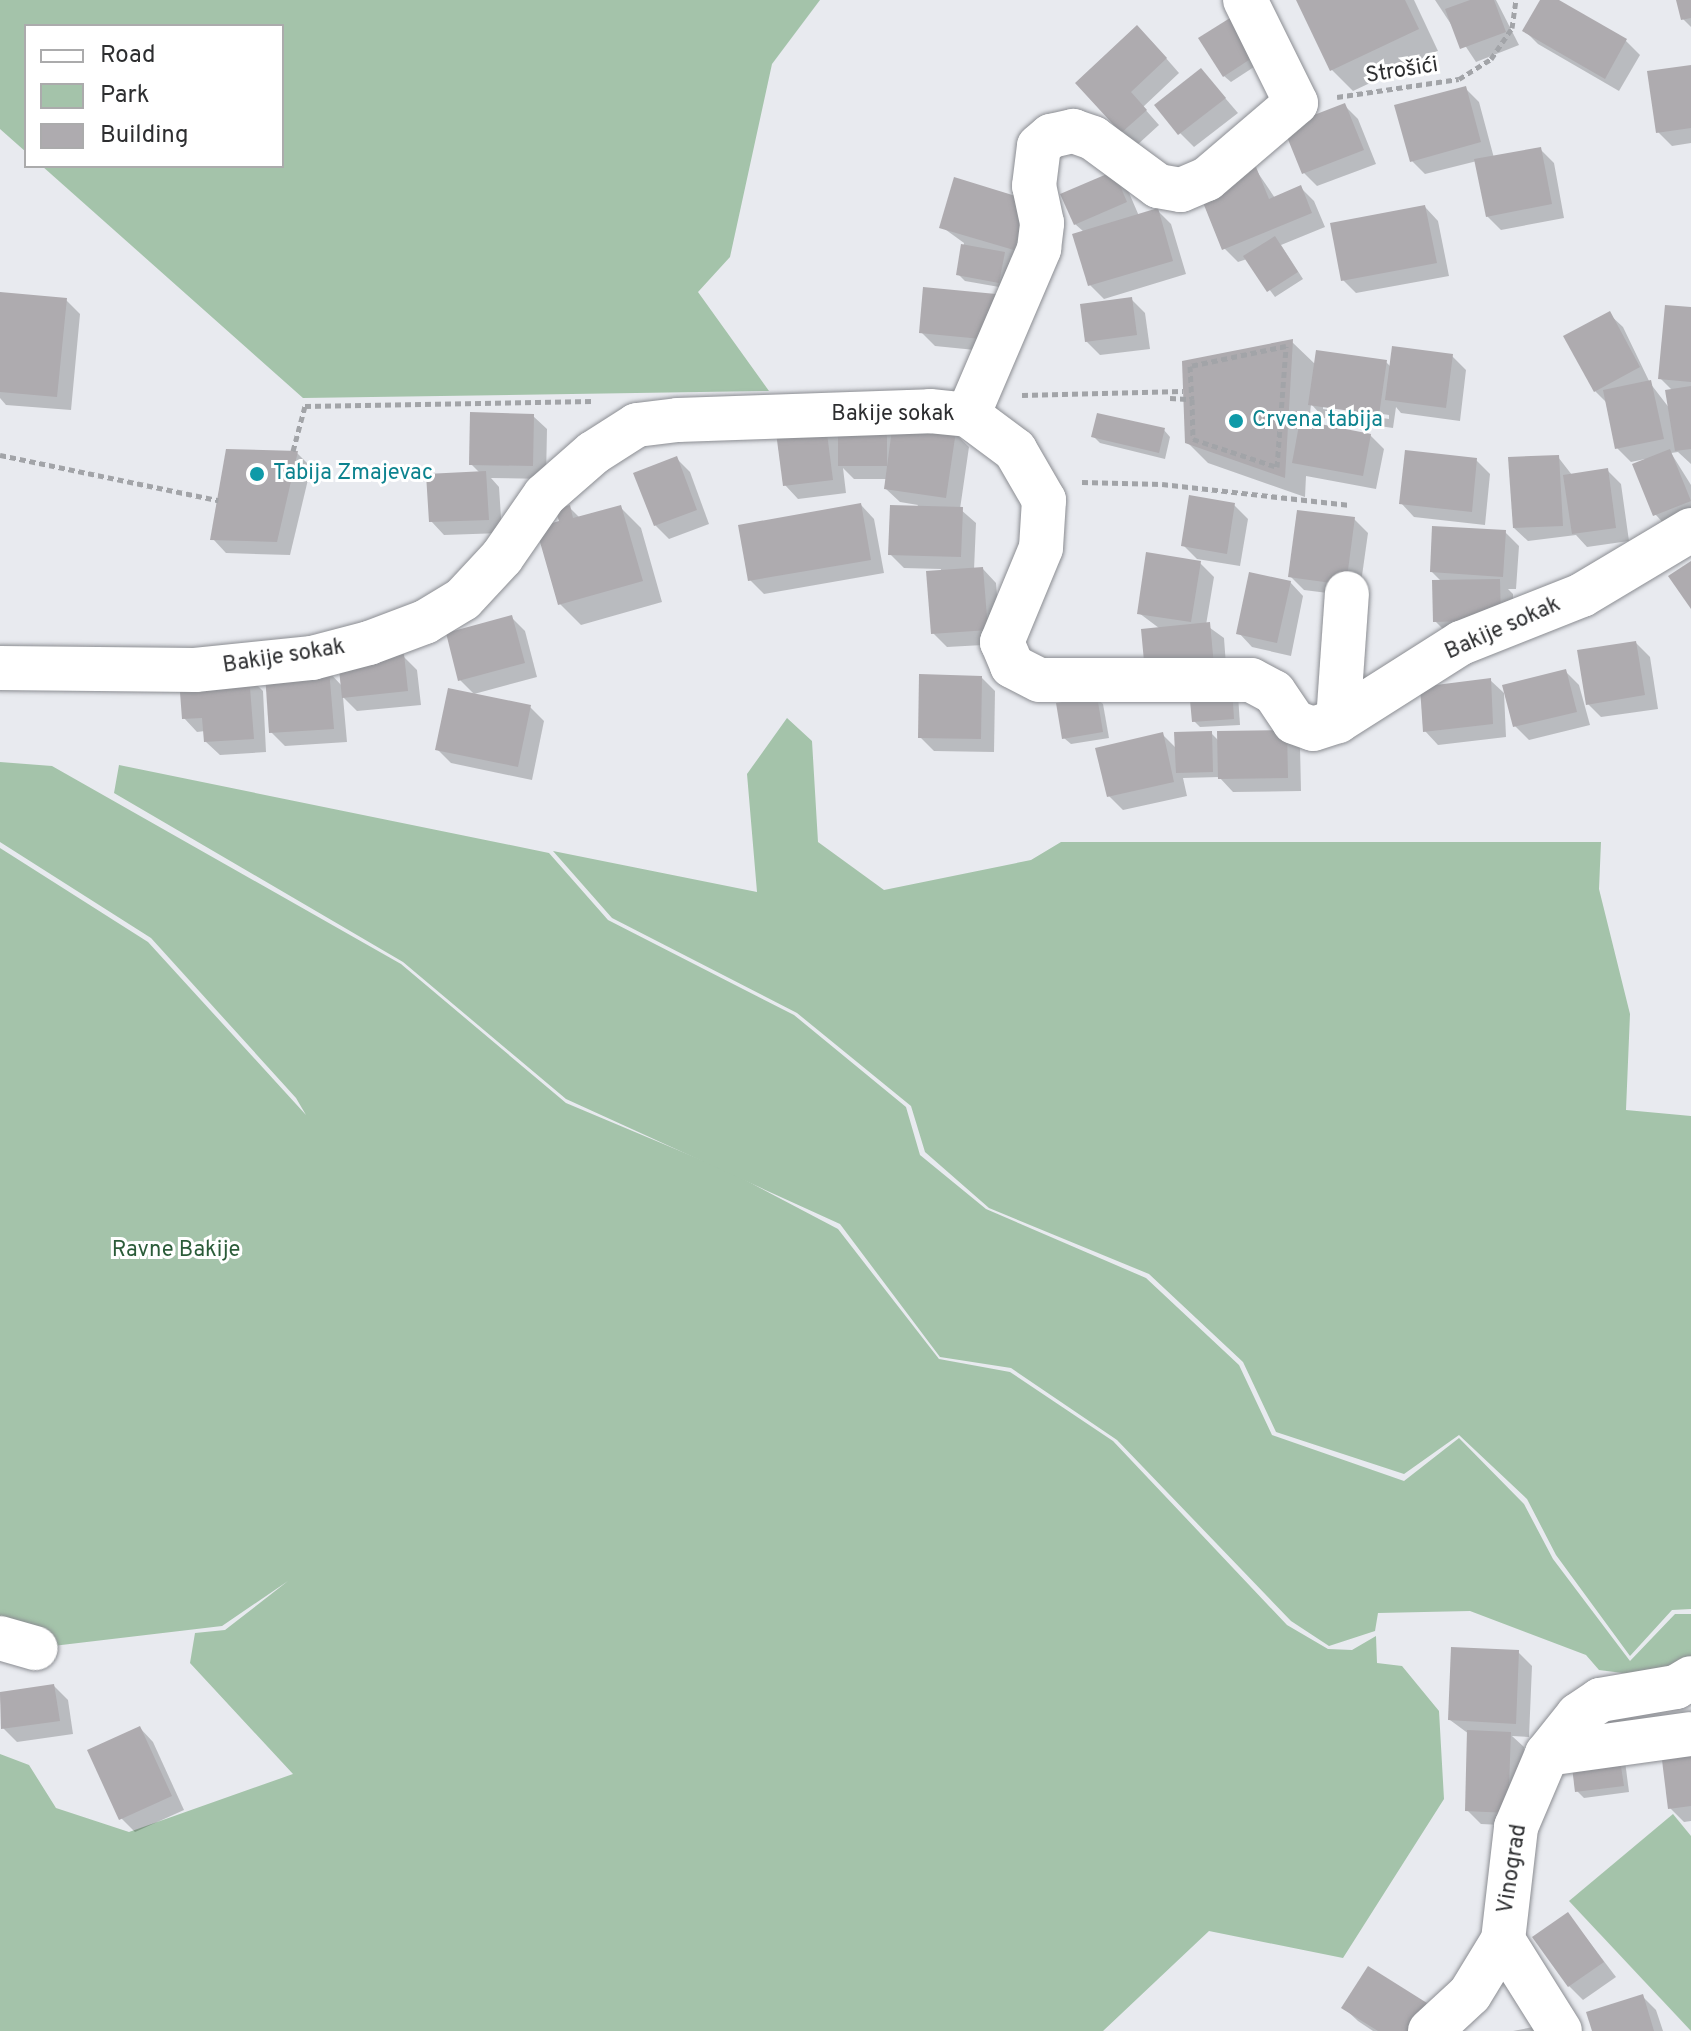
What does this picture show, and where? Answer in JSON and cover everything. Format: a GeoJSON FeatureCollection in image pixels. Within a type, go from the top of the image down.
{"type":"FeatureCollection","features":[{"type":"Feature","properties":{"kind":"street"},"geometry":{"type":"LineString","coordinates":[[987,405],[1039,249],[1042,223],[1034,186],[1039,146],[1051,136],[1073,131],[1093,138],[1158,186],[1181,190],[1207,179],[1296,103],[1245,0]]}},
{"type":"Feature","properties":{"kind":"street","name":"Bakije sokak"},"geometry":{"type":"LineString","coordinates":[[0,668],[195,670],[283,661],[369,643],[425,622],[463,599],[502,557],[545,495],[593,453],[637,425],[930,411],[987,405],[1002,436],[1037,481],[1045,512],[1041,548],[1002,642],[1006,659],[1020,673],[1040,680],[1251,680],[1274,692],[1286,714],[1304,728],[1338,721],[1461,643],[1582,595],[1691,530]]}},
{"type":"Feature","properties":{"kind":"street"},"geometry":{"type":"LineString","coordinates":[[1338,721],[1347,593]]}},
{"type":"Feature","properties":{"kind":"street","name":"Vinograd"},"geometry":{"type":"LineString","coordinates":[[1430,2031],[1470,1994],[1503,1940],[1516,1827],[1547,1754],[1578,1715],[1600,1700],[1676,1687],[1691,1678]]}},
{"type":"Feature","properties":{"kind":"street"},"geometry":{"type":"LineString","coordinates":[[1547,1754],[1691,1734]]}},
{"type":"Feature","properties":{"kind":"street","name":"Vinograd"},"geometry":{"type":"LineString","coordinates":[[1503,1940],[1560,2031]]}},
{"type":"Feature","properties":{"kind":"path","name":"Strošići"},"geometry":{"type":"LineString","coordinates":[[1296,103],[1459,79],[1491,59],[1512,28],[1516,0]]}},
{"type":"Feature","properties":{"kind":"path"},"geometry":{"type":"LineString","coordinates":[[1286,346],[1277,467],[1193,439],[1192,399],[1190,366],[1286,346]]}},
{"type":"Feature","properties":{"kind":"path"},"geometry":{"type":"LineString","coordinates":[[987,405],[1183,391]]}},
{"type":"Feature","properties":{"kind":"path"},"geometry":{"type":"LineString","coordinates":[[1170,398],[1192,399]]}},
{"type":"Feature","properties":{"kind":"path"},"geometry":{"type":"LineString","coordinates":[[0,455],[218,500]]}},
{"type":"Feature","properties":{"kind":"path"},"geometry":{"type":"LineString","coordinates":[[1037,481],[1162,484],[1348,505]]}},
{"type":"Feature","properties":{"kind":"green space"},"geometry":{"type":"Polygon","coordinates":[[[0,0],[820,0],[772,64],[730,257],[698,292],[769,391],[303,398],[44,168],[284,168],[284,24],[24,24],[24,150],[0,129],[0,0]]]}},
{"type":"Feature","properties":{"kind":"green space"},"geometry":{"type":"Polygon","coordinates":[[[787,718],[812,741],[818,842],[884,890],[1031,860],[1061,842],[1601,842],[1599,889],[1630,1014],[1626,1110],[1691,1116],[1691,1609],[1672,1610],[1630,1656],[1556,1555],[1527,1499],[1459,1435],[1404,1474],[1276,1432],[1243,1362],[1149,1274],[989,1208],[925,1152],[911,1106],[797,1013],[612,918],[553,851],[757,892],[747,774],[787,718]]]}},
{"type":"Feature","properties":{"kind":"green space","name":"Ravne Bakije"},"geometry":{"type":"Polygon","coordinates":[[[0,762],[52,766],[401,964],[566,1103],[730,1172],[838,1229],[939,1359],[1010,1372],[1113,1441],[1287,1625],[1328,1649],[1352,1650],[1376,1636],[1377,1663],[1402,1666],[1439,1711],[1444,1799],[1343,1958],[1209,1931],[1103,2031],[0,2031],[0,1754],[29,1765],[56,1808],[129,1832],[293,1774],[190,1663],[195,1633],[225,1630],[288,1581],[222,1626],[36,1648],[0,1638],[0,848],[148,942],[306,1115],[296,1098],[151,938],[0,842],[0,762]]]}},
{"type":"Feature","properties":{"kind":"green space"},"geometry":{"type":"Polygon","coordinates":[[[119,765],[549,853],[608,920],[794,1015],[906,1107],[920,1155],[986,1209],[1146,1278],[1239,1365],[1272,1435],[1404,1481],[1459,1438],[1524,1504],[1553,1559],[1630,1661],[1675,1614],[1691,1614],[1691,1663],[1646,1676],[1599,1670],[1586,1655],[1470,1611],[1378,1613],[1375,1631],[1329,1646],[1291,1621],[1117,1440],[1011,1368],[940,1357],[840,1224],[566,1099],[403,962],[114,793],[119,765]]]}},
{"type":"Feature","properties":{"kind":"green space"},"geometry":{"type":"Polygon","coordinates":[[[1673,1814],[1691,1836],[1691,2031],[1569,1901],[1673,1814]]]}},
{"type":"Feature","properties":{"kind":"building"},"geometry":{"type":"Polygon","coordinates":[[[1296,0],[1405,0],[1419,29],[1330,71],[1296,0]]]}},
{"type":"Feature","properties":{"kind":"building"},"geometry":{"type":"Polygon","coordinates":[[[1470,0],[1494,0],[1506,32],[1460,49],[1445,9],[1470,0]]]}},
{"type":"Feature","properties":{"kind":"building"},"geometry":{"type":"Polygon","coordinates":[[[1540,0],[1559,0],[1627,39],[1605,79],[1522,31],[1540,0]]]}},
{"type":"Feature","properties":{"kind":"building"},"geometry":{"type":"Polygon","coordinates":[[[1676,0],[1691,0],[1691,18],[1681,20],[1676,0]]]}},
{"type":"Feature","properties":{"kind":"building"},"geometry":{"type":"Polygon","coordinates":[[[1230,18],[1255,56],[1223,77],[1198,38],[1230,18]]]}},
{"type":"Feature","properties":{"kind":"building"},"geometry":{"type":"Polygon","coordinates":[[[1137,25],[1167,58],[1131,92],[1147,110],[1121,133],[1075,83],[1137,25]]]}},
{"type":"Feature","properties":{"kind":"building"},"geometry":{"type":"Polygon","coordinates":[[[1691,65],[1691,128],[1656,133],[1647,71],[1691,65]]]}},
{"type":"Feature","properties":{"kind":"building"},"geometry":{"type":"Polygon","coordinates":[[[1201,68],[1226,98],[1178,135],[1154,105],[1201,68]]]}},
{"type":"Feature","properties":{"kind":"building"},"geometry":{"type":"Polygon","coordinates":[[[1466,86],[1481,142],[1410,162],[1394,105],[1466,86]]]}},
{"type":"Feature","properties":{"kind":"building"},"geometry":{"type":"Polygon","coordinates":[[[1345,103],[1364,150],[1302,174],[1283,127],[1345,103]]]}},
{"type":"Feature","properties":{"kind":"building"},"geometry":{"type":"Polygon","coordinates":[[[1541,147],[1552,204],[1486,217],[1474,159],[1541,147]]]}},
{"type":"Feature","properties":{"kind":"building"},"geometry":{"type":"Polygon","coordinates":[[[1256,167],[1269,199],[1301,185],[1312,213],[1222,250],[1198,190],[1256,167]]]}},
{"type":"Feature","properties":{"kind":"building"},"geometry":{"type":"Polygon","coordinates":[[[1114,171],[1127,202],[1074,225],[1060,194],[1114,171]]]}},
{"type":"Feature","properties":{"kind":"building"},"geometry":{"type":"Polygon","coordinates":[[[954,177],[1029,200],[1014,250],[939,228],[954,177]]]}},
{"type":"Feature","properties":{"kind":"building"},"geometry":{"type":"Polygon","coordinates":[[[1425,205],[1437,263],[1341,281],[1330,223],[1425,205]]]}},
{"type":"Feature","properties":{"kind":"building"},"geometry":{"type":"Polygon","coordinates":[[[1158,208],[1173,261],[1088,286],[1072,234],[1158,208]]]}},
{"type":"Feature","properties":{"kind":"building"},"geometry":{"type":"Polygon","coordinates":[[[1275,236],[1298,272],[1267,292],[1243,256],[1275,236]]]}},
{"type":"Feature","properties":{"kind":"building"},"geometry":{"type":"Polygon","coordinates":[[[961,244],[1005,252],[999,283],[956,275],[961,244]]]}},
{"type":"Feature","properties":{"kind":"building"},"geometry":{"type":"Polygon","coordinates":[[[923,287],[996,294],[992,340],[919,333],[923,287]]]}},
{"type":"Feature","properties":{"kind":"building"},"geometry":{"type":"Polygon","coordinates":[[[0,292],[67,298],[57,397],[0,392],[0,292]]]}},
{"type":"Feature","properties":{"kind":"building"},"geometry":{"type":"Polygon","coordinates":[[[1132,297],[1137,335],[1085,342],[1080,304],[1132,297]]]}},
{"type":"Feature","properties":{"kind":"building"},"geometry":{"type":"Polygon","coordinates":[[[1665,305],[1691,307],[1691,382],[1658,379],[1665,305]]]}},
{"type":"Feature","properties":{"kind":"building"},"geometry":{"type":"Polygon","coordinates":[[[1610,311],[1640,367],[1594,392],[1563,336],[1610,311]]]}},
{"type":"Feature","properties":{"kind":"building","name":"Crvena tabija"},"geometry":{"type":"Polygon","coordinates":[[[1293,339],[1285,478],[1185,443],[1182,361],[1293,339]]]}},
{"type":"Feature","properties":{"kind":"building"},"geometry":{"type":"Polygon","coordinates":[[[1392,346],[1453,354],[1446,408],[1385,400],[1392,346]]]}},
{"type":"Feature","properties":{"kind":"building"},"geometry":{"type":"Polygon","coordinates":[[[1316,350],[1387,360],[1379,415],[1308,405],[1316,350]]]}},
{"type":"Feature","properties":{"kind":"building"},"geometry":{"type":"Polygon","coordinates":[[[1651,380],[1664,439],[1615,449],[1603,390],[1651,380]]]}},
{"type":"Feature","properties":{"kind":"building"},"geometry":{"type":"Polygon","coordinates":[[[1691,386],[1691,449],[1675,451],[1665,390],[1691,386]]]}},
{"type":"Feature","properties":{"kind":"building"},"geometry":{"type":"Polygon","coordinates":[[[470,412],[534,414],[533,466],[469,465],[470,412]]]}},
{"type":"Feature","properties":{"kind":"building"},"geometry":{"type":"Polygon","coordinates":[[[1097,413],[1165,428],[1159,453],[1091,437],[1097,413]]]}},
{"type":"Feature","properties":{"kind":"building"},"geometry":{"type":"Polygon","coordinates":[[[838,416],[887,417],[887,466],[838,466],[838,416]]]}},
{"type":"Feature","properties":{"kind":"building"},"geometry":{"type":"Polygon","coordinates":[[[825,418],[833,480],[783,486],[775,425],[825,418]]]}},
{"type":"Feature","properties":{"kind":"building"},"geometry":{"type":"Polygon","coordinates":[[[1300,420],[1371,434],[1363,476],[1292,463],[1300,420]]]}},
{"type":"Feature","properties":{"kind":"building"},"geometry":{"type":"Polygon","coordinates":[[[893,422],[956,431],[946,498],[884,489],[893,422]]]}},
{"type":"Feature","properties":{"kind":"building","name":"Tabija Zmajevac"},"geometry":{"type":"Polygon","coordinates":[[[226,449],[298,451],[277,542],[210,540],[226,449]]]}},
{"type":"Feature","properties":{"kind":"building"},"geometry":{"type":"Polygon","coordinates":[[[1670,449],[1691,501],[1653,516],[1632,464],[1670,449]]]}},
{"type":"Feature","properties":{"kind":"building"},"geometry":{"type":"Polygon","coordinates":[[[1405,450],[1477,458],[1472,512],[1399,504],[1405,450]]]}},
{"type":"Feature","properties":{"kind":"building"},"geometry":{"type":"Polygon","coordinates":[[[1559,455],[1563,526],[1513,528],[1508,457],[1559,455]]]}},
{"type":"Feature","properties":{"kind":"building"},"geometry":{"type":"Polygon","coordinates":[[[677,456],[697,510],[654,526],[633,473],[677,456]]]}},
{"type":"Feature","properties":{"kind":"building"},"geometry":{"type":"Polygon","coordinates":[[[1608,468],[1616,528],[1572,534],[1563,475],[1608,468]]]}},
{"type":"Feature","properties":{"kind":"building"},"geometry":{"type":"Polygon","coordinates":[[[486,471],[489,520],[429,522],[426,474],[486,471]]]}},
{"type":"Feature","properties":{"kind":"building"},"geometry":{"type":"Polygon","coordinates":[[[1189,495],[1235,503],[1227,554],[1181,546],[1189,495]]]}},
{"type":"Feature","properties":{"kind":"building"},"geometry":{"type":"Polygon","coordinates":[[[861,503],[871,560],[748,581],[738,525],[861,503]]]}},
{"type":"Feature","properties":{"kind":"building"},"geometry":{"type":"Polygon","coordinates":[[[570,505],[573,518],[621,505],[643,581],[558,605],[536,528],[559,521],[555,509],[570,505]]]}},
{"type":"Feature","properties":{"kind":"building"},"geometry":{"type":"Polygon","coordinates":[[[890,505],[963,507],[961,557],[888,555],[890,505]]]}},
{"type":"Feature","properties":{"kind":"building"},"geometry":{"type":"Polygon","coordinates":[[[1297,510],[1355,517],[1346,585],[1288,577],[1297,510]]]}},
{"type":"Feature","properties":{"kind":"building"},"geometry":{"type":"Polygon","coordinates":[[[1432,526],[1506,530],[1503,577],[1430,572],[1432,526]]]}},
{"type":"Feature","properties":{"kind":"building"},"geometry":{"type":"Polygon","coordinates":[[[1146,552],[1201,561],[1191,622],[1137,614],[1146,552]]]}},
{"type":"Feature","properties":{"kind":"building"},"geometry":{"type":"Polygon","coordinates":[[[1691,561],[1691,609],[1668,576],[1691,561]]]}},
{"type":"Feature","properties":{"kind":"building"},"geometry":{"type":"Polygon","coordinates":[[[983,567],[988,630],[931,634],[926,571],[983,567]]]}},
{"type":"Feature","properties":{"kind":"building"},"geometry":{"type":"Polygon","coordinates":[[[1249,572],[1291,581],[1277,643],[1236,634],[1249,572]]]}},
{"type":"Feature","properties":{"kind":"building"},"geometry":{"type":"Polygon","coordinates":[[[1500,579],[1501,620],[1433,622],[1432,580],[1500,579]]]}},
{"type":"Feature","properties":{"kind":"building"},"geometry":{"type":"Polygon","coordinates":[[[512,615],[525,663],[458,681],[446,633],[512,615]]]}},
{"type":"Feature","properties":{"kind":"building"},"geometry":{"type":"Polygon","coordinates":[[[1210,622],[1214,666],[1145,672],[1141,629],[1210,622]]]}},
{"type":"Feature","properties":{"kind":"building"},"geometry":{"type":"Polygon","coordinates":[[[1636,641],[1645,695],[1586,705],[1577,650],[1636,641]]]}},
{"type":"Feature","properties":{"kind":"building"},"geometry":{"type":"Polygon","coordinates":[[[404,654],[408,691],[342,698],[338,660],[404,654]]]}},
{"type":"Feature","properties":{"kind":"building"},"geometry":{"type":"Polygon","coordinates":[[[329,669],[334,729],[269,733],[265,674],[329,669]]]}},
{"type":"Feature","properties":{"kind":"building"},"geometry":{"type":"Polygon","coordinates":[[[1566,669],[1577,712],[1513,727],[1502,685],[1566,669]]]}},
{"type":"Feature","properties":{"kind":"building"},"geometry":{"type":"Polygon","coordinates":[[[919,674],[982,676],[981,739],[918,738],[919,674]]]}},
{"type":"Feature","properties":{"kind":"building"},"geometry":{"type":"Polygon","coordinates":[[[249,675],[254,739],[204,742],[202,718],[182,719],[179,679],[249,675]]]}},
{"type":"Feature","properties":{"kind":"building"},"geometry":{"type":"Polygon","coordinates":[[[1491,678],[1493,724],[1423,732],[1420,687],[1491,678]]]}},
{"type":"Feature","properties":{"kind":"building"},"geometry":{"type":"Polygon","coordinates":[[[1232,686],[1234,719],[1192,722],[1189,690],[1232,686]]]}},
{"type":"Feature","properties":{"kind":"building"},"geometry":{"type":"Polygon","coordinates":[[[448,688],[531,705],[518,767],[435,750],[448,688]]]}},
{"type":"Feature","properties":{"kind":"building"},"geometry":{"type":"Polygon","coordinates":[[[1097,696],[1103,732],[1062,739],[1056,703],[1097,696]]]}},
{"type":"Feature","properties":{"kind":"building"},"geometry":{"type":"Polygon","coordinates":[[[1287,730],[1288,778],[1218,779],[1217,731],[1287,730]]]}},
{"type":"Feature","properties":{"kind":"building"},"geometry":{"type":"Polygon","coordinates":[[[1212,731],[1213,772],[1176,773],[1174,732],[1212,731]]]}},
{"type":"Feature","properties":{"kind":"building"},"geometry":{"type":"Polygon","coordinates":[[[1163,732],[1174,782],[1107,797],[1095,748],[1163,732]]]}},
{"type":"Feature","properties":{"kind":"building"},"geometry":{"type":"Polygon","coordinates":[[[1451,1647],[1519,1650],[1516,1724],[1448,1720],[1451,1647]]]}},
{"type":"Feature","properties":{"kind":"building"},"geometry":{"type":"Polygon","coordinates":[[[54,1684],[60,1721],[1,1729],[0,1692],[54,1684]]]}},
{"type":"Feature","properties":{"kind":"building"},"geometry":{"type":"Polygon","coordinates":[[[140,1726],[172,1796],[119,1820],[87,1750],[140,1726]]]}},
{"type":"Feature","properties":{"kind":"building"},"geometry":{"type":"Polygon","coordinates":[[[1467,1730],[1511,1732],[1508,1813],[1465,1811],[1467,1730]]]}},
{"type":"Feature","properties":{"kind":"building"},"geometry":{"type":"Polygon","coordinates":[[[1691,1748],[1691,1806],[1668,1809],[1661,1752],[1691,1748]]]}},
{"type":"Feature","properties":{"kind":"building"},"geometry":{"type":"Polygon","coordinates":[[[1619,1753],[1624,1786],[1575,1792],[1571,1759],[1619,1753]]]}},
{"type":"Feature","properties":{"kind":"building"},"geometry":{"type":"Polygon","coordinates":[[[1568,1912],[1604,1962],[1568,1987],[1532,1937],[1568,1912]]]}},
{"type":"Feature","properties":{"kind":"building"},"geometry":{"type":"Polygon","coordinates":[[[1368,1966],[1427,2003],[1410,2031],[1378,2031],[1341,2008],[1368,1966]]]}},
{"type":"Feature","properties":{"kind":"building"},"geometry":{"type":"Polygon","coordinates":[[[1643,1994],[1654,2031],[1592,2031],[1586,2012],[1643,1994]]]}},
{"type":"Feature","properties":{"kind":"place","name":"Crvena tabija"},"geometry":{"type":"Point","coordinates":[1236,421]}},
{"type":"Feature","properties":{"kind":"place","name":"Tabija Zmajevac"},"geometry":{"type":"Point","coordinates":[257,474]}}]}
